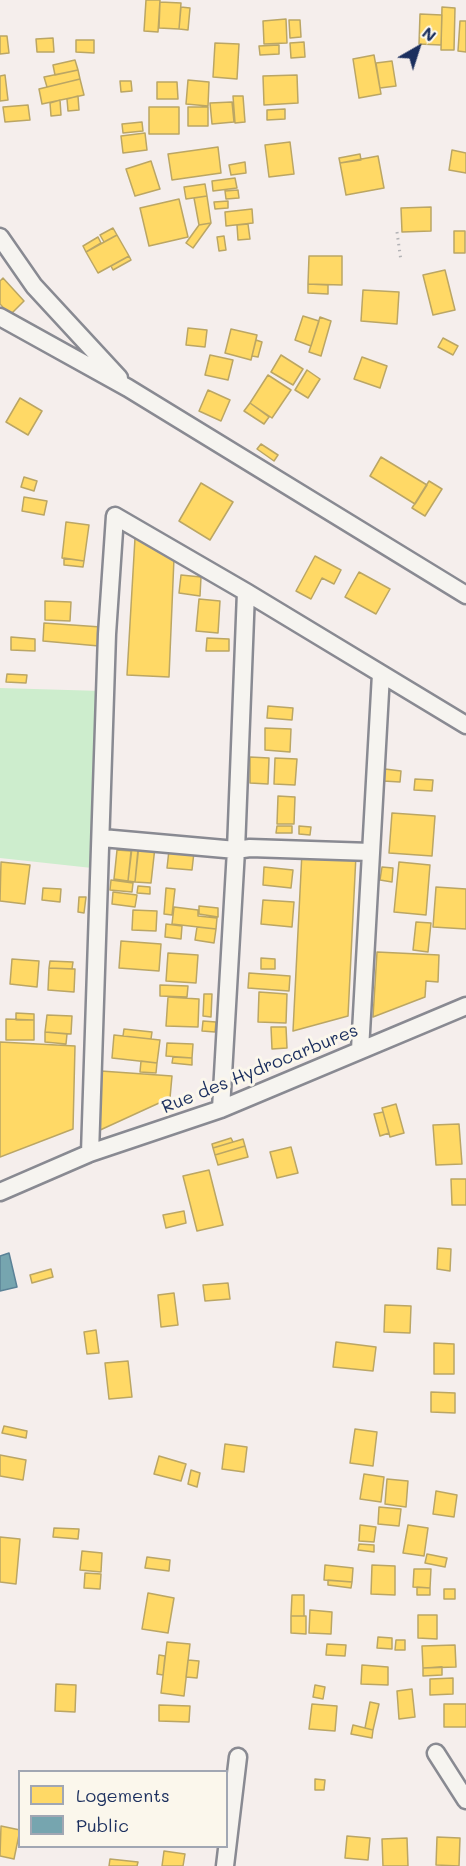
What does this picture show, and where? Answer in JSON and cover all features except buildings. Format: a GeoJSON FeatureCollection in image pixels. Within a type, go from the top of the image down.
{"type":"FeatureCollection","features":[{"type":"Feature","properties":{"kind":"street"},"geometry":{"type":"LineString","coordinates":[[0,237],[34,286],[128,388]]}},
{"type":"Feature","properties":{"kind":"street"},"geometry":{"type":"LineString","coordinates":[[0,317],[128,388],[466,595]]}},
{"type":"Feature","properties":{"kind":"street"},"geometry":{"type":"LineString","coordinates":[[90,1153],[107,634],[115,516],[466,724]]}},
{"type":"Feature","properties":{"kind":"street"},"geometry":{"type":"LineString","coordinates":[[221,1109],[236,850],[246,592]]}},
{"type":"Feature","properties":{"kind":"street"},"geometry":{"type":"LineString","coordinates":[[360,1050],[381,674]]}},
{"type":"Feature","properties":{"kind":"street"},"geometry":{"type":"LineString","coordinates":[[102,838],[236,850],[250,848],[371,852]]}},
{"type":"Feature","properties":{"kind":"street","name":"Rue des Hydrocarbures"},"geometry":{"type":"LineString","coordinates":[[0,1192],[90,1153],[221,1109],[466,1006]]}},
{"type":"Feature","properties":{"kind":"street"},"geometry":{"type":"LineString","coordinates":[[436,1753],[466,1800]]}},
{"type":"Feature","properties":{"kind":"street"},"geometry":{"type":"LineString","coordinates":[[228,1841],[238,1757]]}},
{"type":"Feature","properties":{"kind":"street"},"geometry":{"type":"LineString","coordinates":[[225,1866],[227,1848]]}},
{"type":"Feature","properties":{"kind":"path"},"geometry":{"type":"LineString","coordinates":[[397,232],[401,261]]}},
{"type":"Feature","properties":{"kind":"green space"},"geometry":{"type":"Polygon","coordinates":[[[0,688],[102,691],[92,868],[0,858],[0,688]]]}}]}
